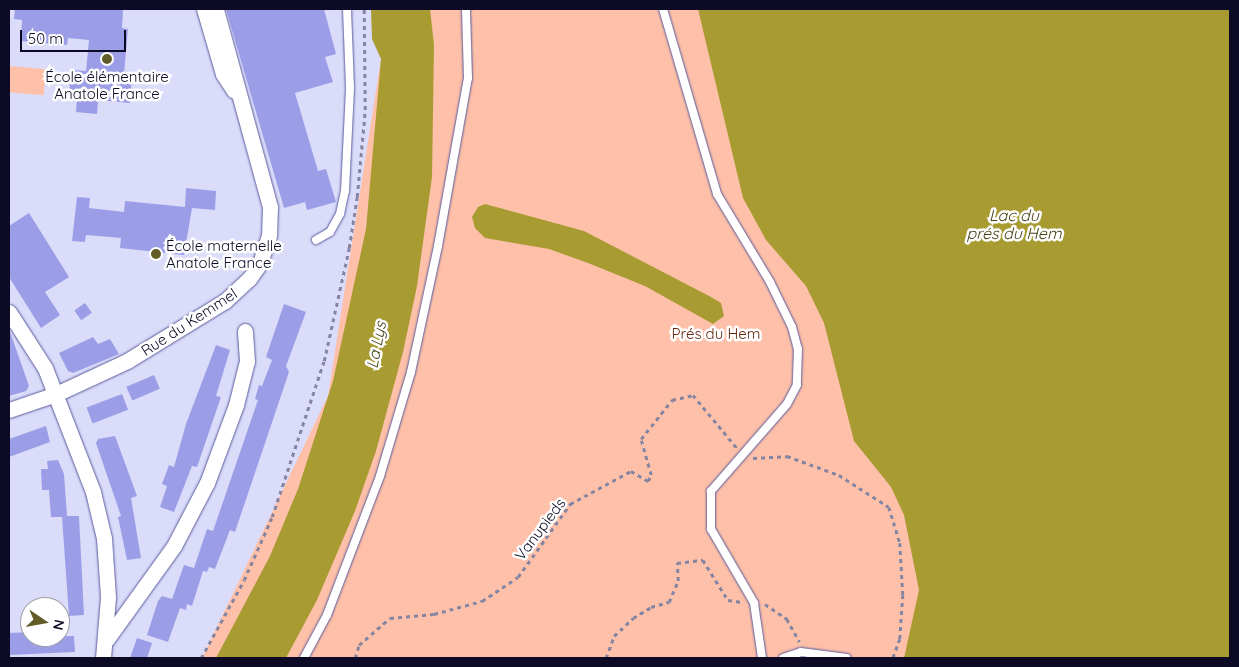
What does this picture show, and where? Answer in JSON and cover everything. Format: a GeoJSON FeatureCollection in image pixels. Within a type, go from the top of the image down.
{"type":"FeatureCollection","features":[{"type":"Feature","properties":{"kind":"street","name":"Rue du Kemmel"},"geometry":{"type":"LineString","coordinates":[[204,9],[223,74],[240,101]]}},
{"type":"Feature","properties":{"kind":"street","name":"Rue du Kemmel"},"geometry":{"type":"LineString","coordinates":[[9,410],[56,394],[148,349],[225,301],[253,275],[265,253],[271,219],[216,9]]}},
{"type":"Feature","properties":{"kind":"street"},"geometry":{"type":"LineString","coordinates":[[9,312],[45,368],[83,462],[101,520],[108,598],[103,658]]}},
{"type":"Feature","properties":{"kind":"street"},"geometry":{"type":"LineString","coordinates":[[106,640],[174,546],[207,483],[236,405],[247,361],[245,331]]}},
{"type":"Feature","properties":{"kind":"lane"},"geometry":{"type":"LineString","coordinates":[[316,240],[330,232],[340,214],[345,191],[350,87],[347,9]]}},
{"type":"Feature","properties":{"kind":"lane"},"geometry":{"type":"LineString","coordinates":[[304,658],[327,615],[380,476],[411,372],[438,246],[468,78],[466,9]]}},
{"type":"Feature","properties":{"kind":"lane"},"geometry":{"type":"LineString","coordinates":[[663,9],[717,194],[770,282],[792,327],[798,349],[797,385],[776,419],[742,453],[711,491],[709,507],[711,529],[754,603],[762,658]]}},
{"type":"Feature","properties":{"kind":"lane"},"geometry":{"type":"LineString","coordinates":[[783,658],[801,652],[847,658]]}},
{"type":"Feature","properties":{"kind":"path"},"geometry":{"type":"LineString","coordinates":[[201,658],[244,580],[272,517],[324,361],[349,248],[357,197],[366,110],[364,9]]}},
{"type":"Feature","properties":{"kind":"path","name":"Vanupieds"},"geometry":{"type":"LineString","coordinates":[[355,658],[359,645],[390,618],[434,614],[482,602],[518,578],[570,504],[631,470],[648,481],[651,475],[641,439],[672,400],[693,395],[742,453]]}},
{"type":"Feature","properties":{"kind":"path"},"geometry":{"type":"LineString","coordinates":[[742,453],[756,458],[787,456],[839,475],[889,507],[900,543],[903,595],[900,639],[893,658]]}},
{"type":"Feature","properties":{"kind":"path"},"geometry":{"type":"LineString","coordinates":[[606,658],[614,636],[633,618],[651,607],[669,602],[678,581],[677,563],[703,560],[728,600],[754,603],[776,609],[787,618],[804,647]]}},
{"type":"Feature","properties":{"kind":"green space","name":"Prés du Hem"},"geometry":{"type":"Polygon","coordinates":[[[374,9],[1230,9],[1230,658],[202,658],[328,396],[381,59],[374,9]]]}},
{"type":"Feature","properties":{"kind":"green space"},"geometry":{"type":"Polygon","coordinates":[[[9,66],[46,69],[44,95],[9,92],[9,66]]]}},
{"type":"Feature","properties":{"kind":"water","name":"La Lys"},"geometry":{"type":"Polygon","coordinates":[[[371,9],[430,9],[434,45],[432,177],[417,286],[403,352],[376,451],[355,511],[317,600],[286,658],[216,658],[270,556],[298,489],[333,381],[366,229],[381,59],[372,39],[371,9]]]}},
{"type":"Feature","properties":{"kind":"water","name":"Lac du prés du Hem"},"geometry":{"type":"Polygon","coordinates":[[[698,9],[1230,9],[1230,658],[904,658],[919,590],[904,515],[891,487],[854,441],[824,323],[806,286],[766,240],[743,198],[698,9]]]}},
{"type":"Feature","properties":{"kind":"water"},"geometry":{"type":"Polygon","coordinates":[[[485,204],[584,231],[721,303],[724,316],[713,324],[645,286],[588,263],[549,249],[485,238],[475,228],[472,217],[478,207],[485,204]]]}},
{"type":"Feature","properties":{"kind":"building"},"geometry":{"type":"Polygon","coordinates":[[[15,9],[123,9],[122,28],[128,29],[124,74],[132,75],[130,103],[98,100],[97,114],[76,112],[77,98],[70,98],[69,94],[71,70],[86,71],[89,40],[68,38],[67,45],[21,41],[22,20],[14,19],[15,9]]]}},
{"type":"Feature","properties":{"kind":"building"},"geometry":{"type":"Polygon","coordinates":[[[226,9],[324,9],[336,54],[325,57],[333,82],[295,93],[318,171],[326,169],[336,202],[307,210],[305,202],[284,208],[226,9]]]}},
{"type":"Feature","properties":{"kind":"building"},"geometry":{"type":"Polygon","coordinates":[[[186,188],[216,191],[215,210],[192,208],[184,255],[120,248],[121,238],[86,235],[85,242],[72,241],[77,197],[90,198],[89,208],[124,212],[125,201],[185,207],[186,188]]]}},
{"type":"Feature","properties":{"kind":"building"},"geometry":{"type":"Polygon","coordinates":[[[29,213],[69,277],[45,292],[60,315],[41,328],[9,277],[9,226],[29,213]]]}},
{"type":"Feature","properties":{"kind":"building"},"geometry":{"type":"Polygon","coordinates":[[[85,303],[92,313],[81,320],[74,310],[85,303]]]}},
{"type":"Feature","properties":{"kind":"building"},"geometry":{"type":"Polygon","coordinates":[[[284,304],[306,312],[286,366],[289,372],[235,532],[230,530],[215,569],[209,567],[207,572],[200,570],[203,571],[192,606],[187,604],[186,610],[180,608],[168,642],[147,635],[158,601],[162,596],[172,599],[184,565],[194,568],[207,529],[213,531],[258,400],[255,399],[259,385],[262,386],[272,360],[266,357],[284,304]]]}},
{"type":"Feature","properties":{"kind":"building"},"geometry":{"type":"Polygon","coordinates":[[[9,329],[29,386],[26,391],[9,396],[9,329]]]}},
{"type":"Feature","properties":{"kind":"building"},"geometry":{"type":"Polygon","coordinates":[[[93,337],[98,344],[110,339],[119,354],[73,373],[68,371],[59,353],[93,337]]]}},
{"type":"Feature","properties":{"kind":"building"},"geometry":{"type":"Polygon","coordinates":[[[216,345],[230,350],[216,396],[221,397],[197,467],[192,466],[174,512],[160,507],[167,486],[162,484],[169,465],[174,467],[186,424],[216,345]]]}},
{"type":"Feature","properties":{"kind":"building"},"geometry":{"type":"Polygon","coordinates":[[[154,375],[160,389],[132,401],[126,387],[154,375]]]}},
{"type":"Feature","properties":{"kind":"building"},"geometry":{"type":"Polygon","coordinates":[[[122,394],[128,410],[93,423],[87,408],[122,394]]]}},
{"type":"Feature","properties":{"kind":"building"},"geometry":{"type":"Polygon","coordinates":[[[46,426],[50,442],[9,457],[9,439],[46,426]]]}},
{"type":"Feature","properties":{"kind":"building"},"geometry":{"type":"Polygon","coordinates":[[[115,436],[137,496],[131,498],[141,558],[127,560],[118,517],[121,516],[96,443],[98,439],[115,436]]]}},
{"type":"Feature","properties":{"kind":"building"},"geometry":{"type":"Polygon","coordinates":[[[58,460],[64,474],[67,516],[79,516],[84,615],[70,616],[70,597],[68,597],[62,517],[51,517],[49,490],[42,490],[41,469],[48,469],[47,461],[58,460]]]}},
{"type":"Feature","properties":{"kind":"building"},"geometry":{"type":"Polygon","coordinates":[[[20,632],[20,647],[70,647],[70,636],[74,636],[75,652],[9,655],[9,633],[20,632]]]}},
{"type":"Feature","properties":{"kind":"building"},"geometry":{"type":"Polygon","coordinates":[[[137,638],[152,643],[147,658],[130,658],[137,638]]]}},
{"type":"Feature","properties":{"kind":"place","name":"École élémentaire Anatole France"},"geometry":{"type":"Point","coordinates":[107,59]}},
{"type":"Feature","properties":{"kind":"place","name":"École maternelle Anatole France"},"geometry":{"type":"Point","coordinates":[156,254]}}]}
